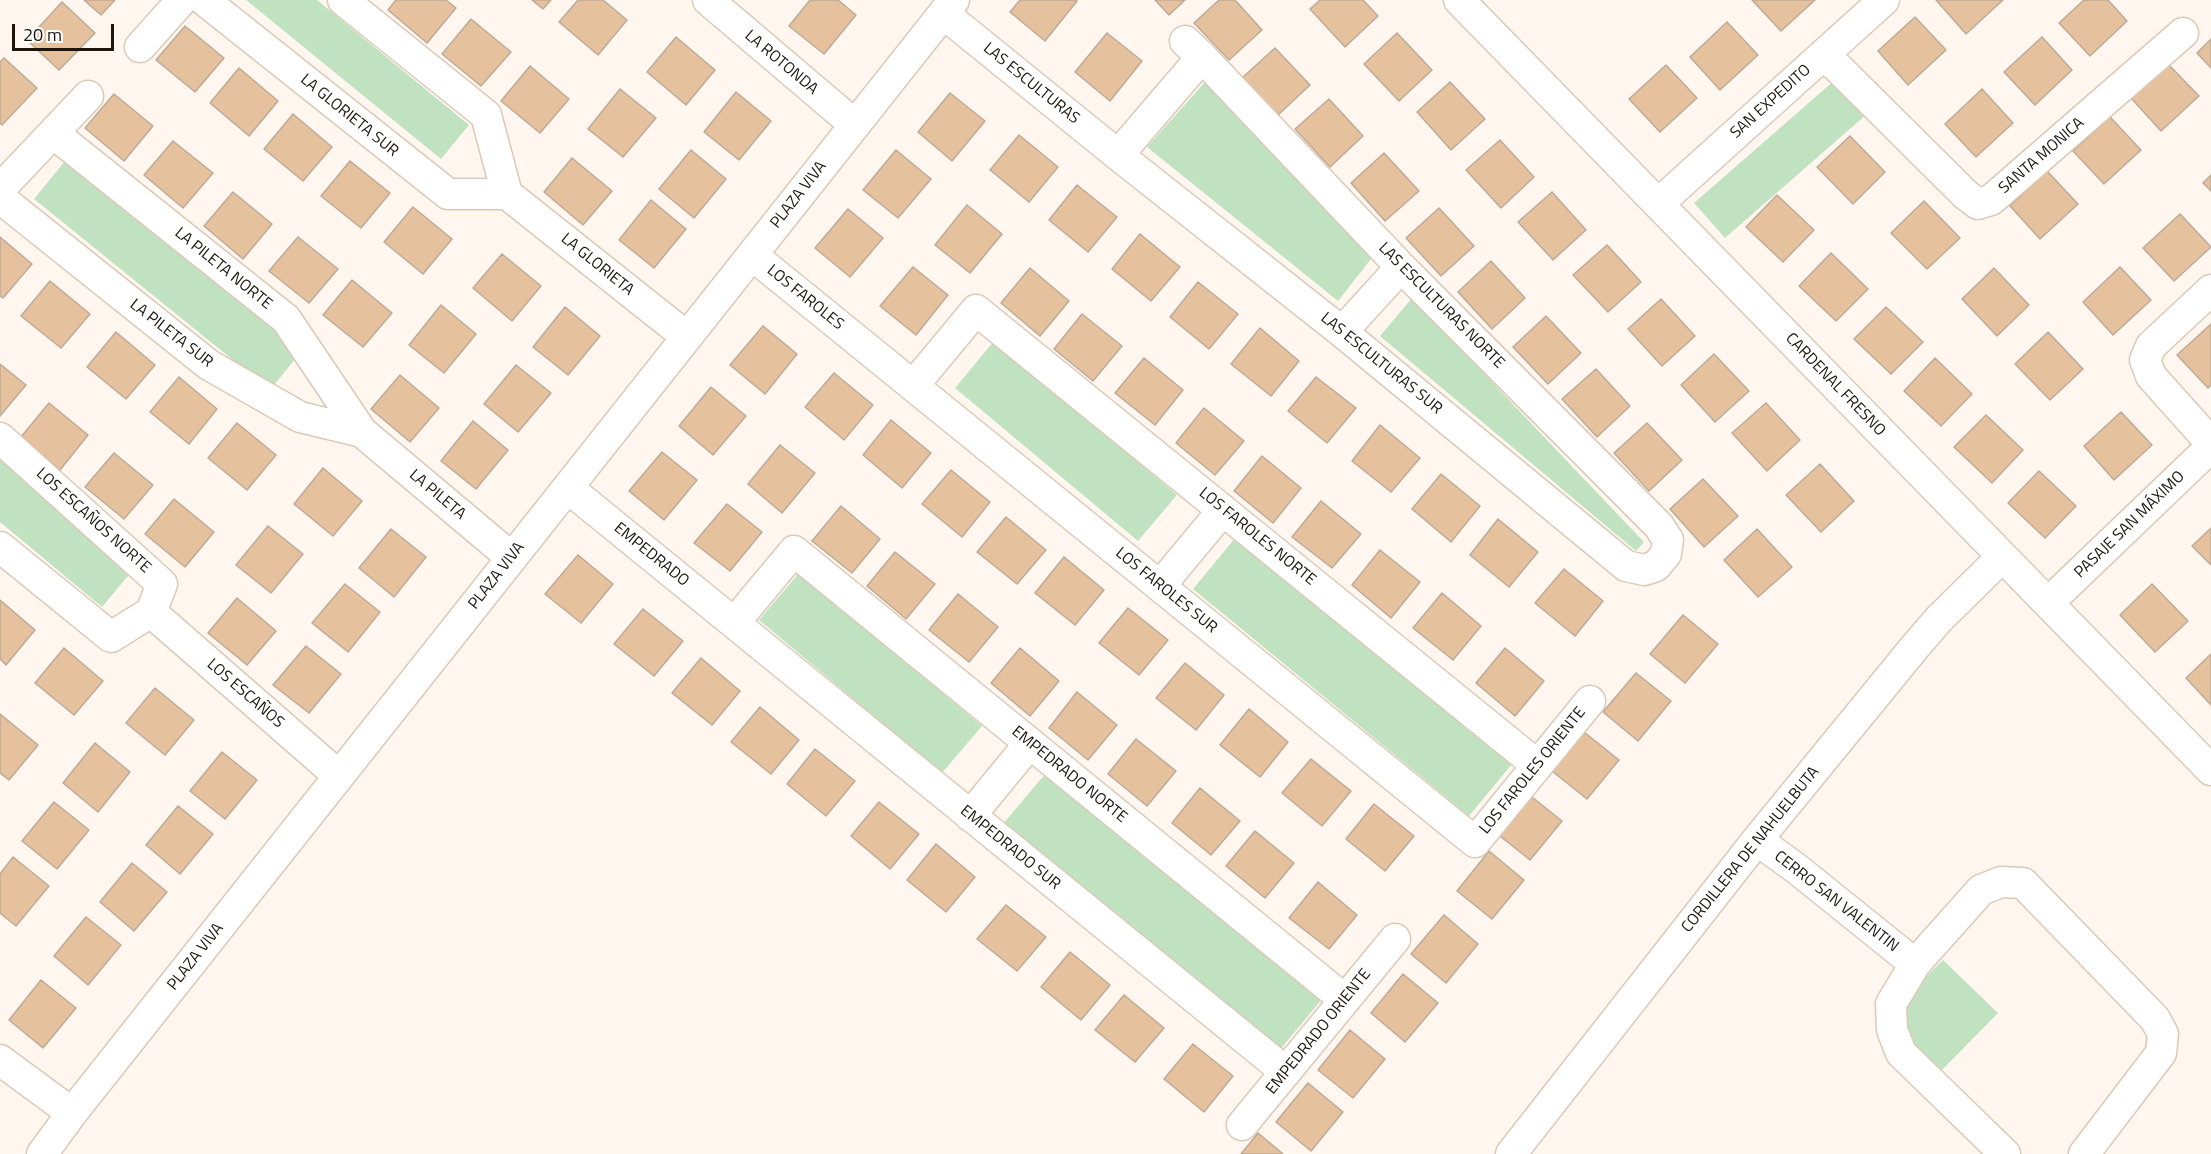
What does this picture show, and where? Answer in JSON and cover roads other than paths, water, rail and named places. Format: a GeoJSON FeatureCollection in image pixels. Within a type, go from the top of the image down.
{"type":"FeatureCollection","features":[{"type":"Feature","properties":{"kind":"street"},"geometry":{"type":"LineString","coordinates":[[140,46],[182,0]]}},
{"type":"Feature","properties":{"kind":"street","name":"LA GLORIETA SUR"},"geometry":{"type":"LineString","coordinates":[[204,0],[448,194],[507,194]]}},
{"type":"Feature","properties":{"kind":"street"},"geometry":{"type":"LineString","coordinates":[[343,0],[486,115],[507,194]]}},
{"type":"Feature","properties":{"kind":"street","name":"LA ROTONDA"},"geometry":{"type":"LineString","coordinates":[[708,0],[855,125]]}},
{"type":"Feature","properties":{"kind":"street","name":"CARDENAL FRESNO"},"geometry":{"type":"LineString","coordinates":[[1459,0],[2211,770]]}},
{"type":"Feature","properties":{"kind":"street","name":"SAN EXPEDITO"},"geometry":{"type":"LineString","coordinates":[[1658,204],[1884,0]]}},
{"type":"Feature","properties":{"kind":"street","name":"PLAZA VIVA"},"geometry":{"type":"LineString","coordinates":[[42,1154],[72,1113],[949,7]]}},
{"type":"Feature","properties":{"kind":"street","name":"LAS ESCULTURAS"},"geometry":{"type":"LineString","coordinates":[[949,7],[1118,155]]}},
{"type":"Feature","properties":{"kind":"street","name":"SANTA MONICA"},"geometry":{"type":"LineString","coordinates":[[1824,54],[1966,195],[1978,204],[1990,200],[2183,33]]}},
{"type":"Feature","properties":{"kind":"street","name":"LAS ESCULTURAS NORTE"},"geometry":{"type":"LineString","coordinates":[[1118,155],[1193,49],[1401,267],[1659,526],[1668,540],[1666,554],[1656,566],[1644,570]]}},
{"type":"Feature","properties":{"kind":"street"},"geometry":{"type":"LineString","coordinates":[[0,189],[88,96]]}},
{"type":"Feature","properties":{"kind":"street","name":"LA PILETA NORTE"},"geometry":{"type":"LineString","coordinates":[[53,133],[286,319],[362,432]]}},
{"type":"Feature","properties":{"kind":"street","name":"LAS ESCULTURAS SUR"},"geometry":{"type":"LineString","coordinates":[[1118,155],[1342,332],[1626,566],[1644,570]]}},
{"type":"Feature","properties":{"kind":"street","name":"LA GLORIETA"},"geometry":{"type":"LineString","coordinates":[[507,194],[687,337]]}},
{"type":"Feature","properties":{"kind":"street","name":"LA PILETA SUR"},"geometry":{"type":"LineString","coordinates":[[0,198],[209,365],[300,417],[362,432]]}},
{"type":"Feature","properties":{"kind":"street","name":"LOS FAROLES"},"geometry":{"type":"LineString","coordinates":[[752,255],[857,341]]}},
{"type":"Feature","properties":{"kind":"street"},"geometry":{"type":"LineString","coordinates":[[1342,332],[1401,267]]}},
{"type":"Feature","properties":{"kind":"street","name":"PASAJE SAN MÁXIMO"},"geometry":{"type":"LineString","coordinates":[[2048,603],[2211,445],[2151,376],[2145,360],[2151,346],[2211,290]]}},
{"type":"Feature","properties":{"kind":"street","name":"LOS FAROLES NORTE"},"geometry":{"type":"LineString","coordinates":[[913,386],[976,310],[1537,765]]}},
{"type":"Feature","properties":{"kind":"street","name":"LOS FAROLES SUR"},"geometry":{"type":"LineString","coordinates":[[857,341],[1475,842]]}},
{"type":"Feature","properties":{"kind":"street","name":"LA PILETA"},"geometry":{"type":"LineString","coordinates":[[362,432],[512,558]]}},
{"type":"Feature","properties":{"kind":"street","name":"LOS ESCAÑOS NORTE"},"geometry":{"type":"LineString","coordinates":[[0,438],[162,584],[151,612]]}},
{"type":"Feature","properties":{"kind":"street","name":"EMPEDRADO"},"geometry":{"type":"LineString","coordinates":[[568,488],[734,623]]}},
{"type":"Feature","properties":{"kind":"street"},"geometry":{"type":"LineString","coordinates":[[1161,586],[1223,510]]}},
{"type":"Feature","properties":{"kind":"street"},"geometry":{"type":"LineString","coordinates":[[0,547],[111,638],[151,612]]}},
{"type":"Feature","properties":{"kind":"street","name":"EMPEDRADO NORTE"},"geometry":{"type":"LineString","coordinates":[[734,623],[794,551],[1345,1000]]}},
{"type":"Feature","properties":{"kind":"street","name":"CORDILLERA DE NAHUELBUTA"},"geometry":{"type":"LineString","coordinates":[[1511,1154],[1757,840],[1939,619],[2002,557]]}},
{"type":"Feature","properties":{"kind":"street","name":"LOS ESCAÑOS"},"geometry":{"type":"LineString","coordinates":[[151,612],[339,776]]}},
{"type":"Feature","properties":{"kind":"street","name":"EMPEDRADO SUR"},"geometry":{"type":"LineString","coordinates":[[734,623],[1286,1072]]}},
{"type":"Feature","properties":{"kind":"street","name":"LOS FAROLES ORIENTE"},"geometry":{"type":"LineString","coordinates":[[1475,842],[1590,701]]}},
{"type":"Feature","properties":{"kind":"street"},"geometry":{"type":"LineString","coordinates":[[970,816],[1030,743]]}},
{"type":"Feature","properties":{"kind":"street","name":"CERRO SAN VALENTIN"},"geometry":{"type":"LineString","coordinates":[[1757,840],[1915,963]]}},
{"type":"Feature","properties":{"kind":"street"},"geometry":{"type":"LineString","coordinates":[[2005,1154],[1901,1053],[1892,1030],[1891,1004],[1915,963],[1981,890],[2001,882],[2023,883],[2155,1019],[2163,1034],[2161,1053],[2084,1154]]}},
{"type":"Feature","properties":{"kind":"street","name":"EMPEDRADO ORIENTE"},"geometry":{"type":"LineString","coordinates":[[1242,1125],[1395,939]]}},
{"type":"Feature","properties":{"kind":"street"},"geometry":{"type":"LineString","coordinates":[[0,1060],[72,1113]]}}]}
